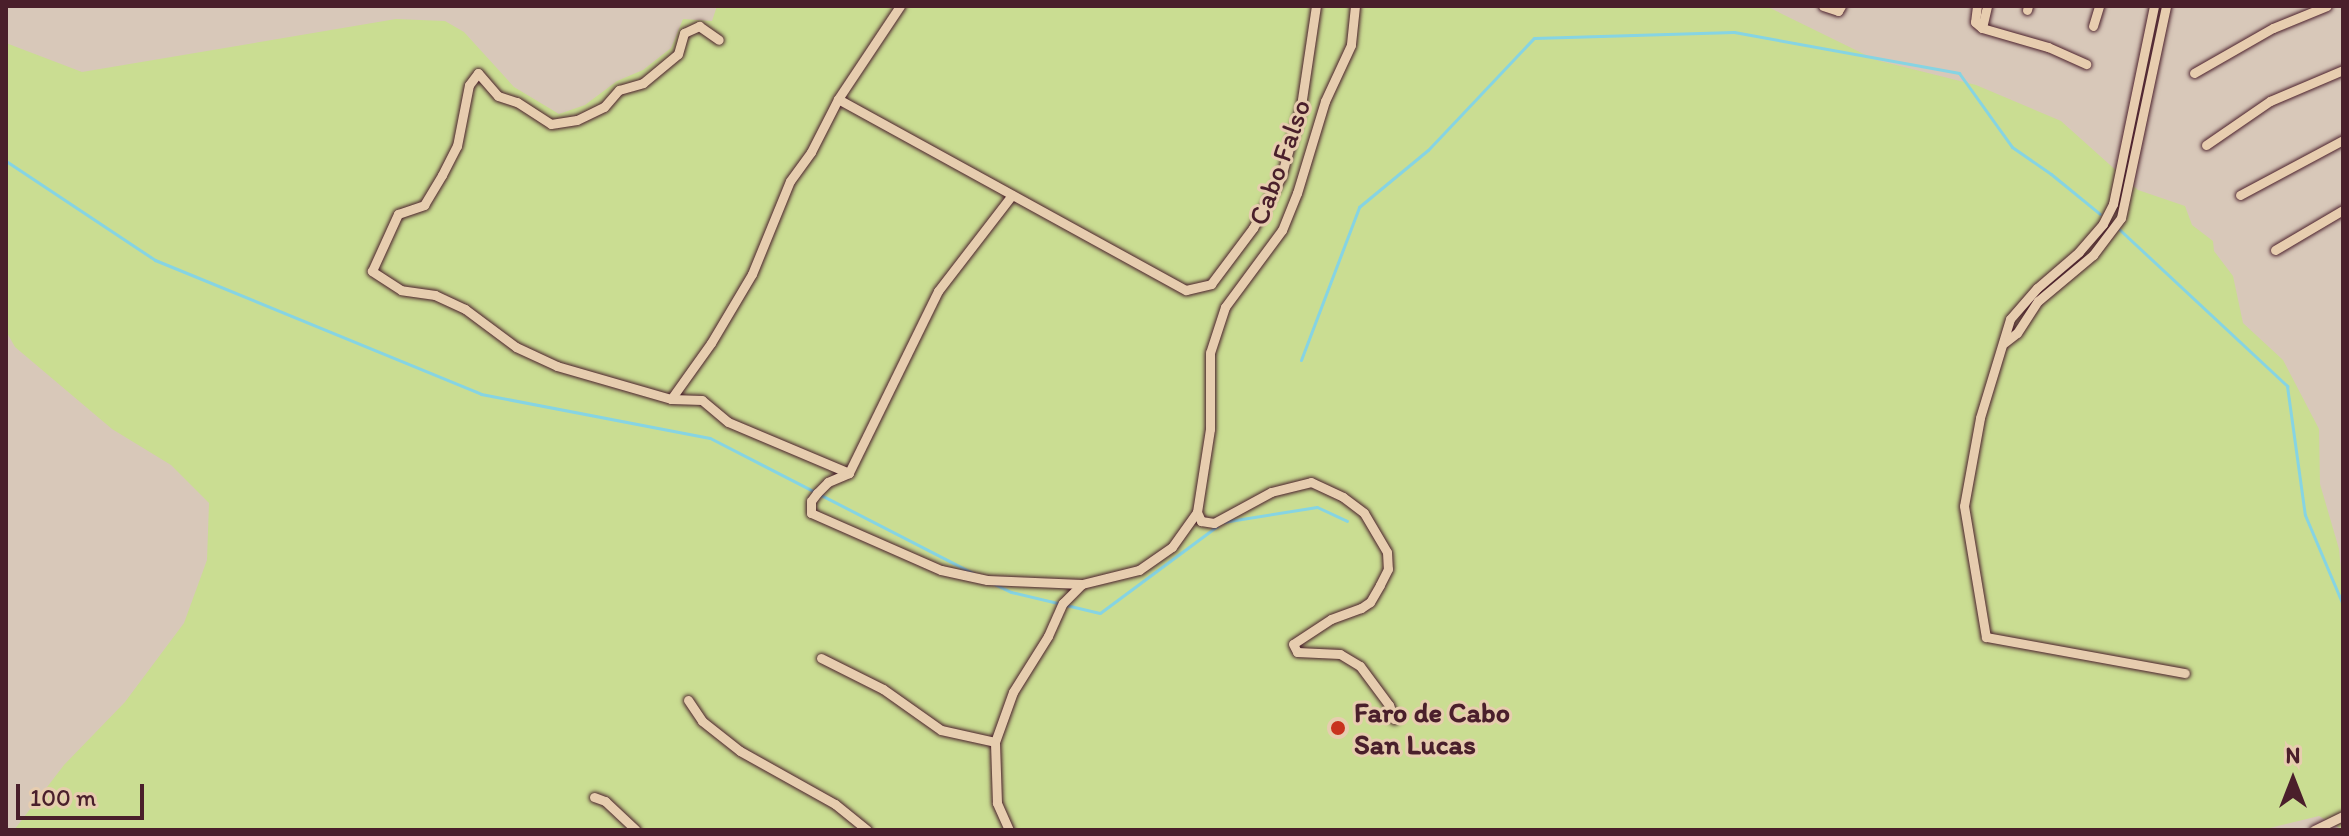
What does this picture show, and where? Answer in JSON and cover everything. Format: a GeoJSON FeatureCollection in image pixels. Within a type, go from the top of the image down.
{"type":"FeatureCollection","features":[{"type":"Feature","properties":{"kind":"street"},"geometry":{"type":"LineString","coordinates":[[671,399],[711,343],[752,274],[790,181],[811,152],[838,99],[900,6]]}},
{"type":"Feature","properties":{"kind":"street"},"geometry":{"type":"LineString","coordinates":[[838,99],[1186,290],[1211,284],[1253,228],[1289,157],[1304,90],[1316,6]]}},
{"type":"Feature","properties":{"kind":"street","name":"Cabo Falso"},"geometry":{"type":"LineString","coordinates":[[849,473],[828,482],[817,493],[811,501],[811,513],[941,570],[987,580],[1082,584],[1139,570],[1172,547],[1197,512],[1210,429],[1210,353],[1225,307],[1282,230],[1297,193],[1325,101],[1351,45],[1355,6]]}},
{"type":"Feature","properties":{"kind":"street"},"geometry":{"type":"LineString","coordinates":[[1823,6],[1838,11],[1841,6]]}},
{"type":"Feature","properties":{"kind":"street"},"geometry":{"type":"LineString","coordinates":[[1977,6],[1975,22],[1982,28],[2048,47],[2086,64]]}},
{"type":"Feature","properties":{"kind":"street"},"geometry":{"type":"LineString","coordinates":[[1982,28],[1987,6]]}},
{"type":"Feature","properties":{"kind":"street"},"geometry":{"type":"LineString","coordinates":[[2093,26],[2099,6]]}},
{"type":"Feature","properties":{"kind":"street"},"geometry":{"type":"LineString","coordinates":[[2154,6],[2113,204],[2094,235],[2014,312],[1980,418],[1964,506],[1986,637],[2185,673]]}},
{"type":"Feature","properties":{"kind":"street"},"geometry":{"type":"LineString","coordinates":[[2004,343],[2017,333],[2038,301],[2105,242],[2126,206],[2166,6]]}},
{"type":"Feature","properties":{"kind":"street"},"geometry":{"type":"LineString","coordinates":[[2194,73],[2273,28],[2327,6]]}},
{"type":"Feature","properties":{"kind":"street"},"geometry":{"type":"LineString","coordinates":[[719,40],[699,26],[684,33],[678,54],[643,83],[619,90],[604,107],[577,120],[551,124],[517,102],[498,96],[478,73],[469,85],[457,146],[442,175],[424,205],[398,214],[372,271],[401,290],[435,295],[465,309],[516,347],[557,366],[671,399],[702,400],[728,422],[849,473],[938,291],[1012,195]]}},
{"type":"Feature","properties":{"kind":"street"},"geometry":{"type":"LineString","coordinates":[[2206,145],[2270,101],[2343,70]]}},
{"type":"Feature","properties":{"kind":"street"},"geometry":{"type":"LineString","coordinates":[[2240,195],[2343,140]]}},
{"type":"Feature","properties":{"kind":"street"},"geometry":{"type":"LineString","coordinates":[[2113,204],[2126,206]]}},
{"type":"Feature","properties":{"kind":"street"},"geometry":{"type":"LineString","coordinates":[[2275,250],[2343,210]]}},
{"type":"Feature","properties":{"kind":"street"},"geometry":{"type":"LineString","coordinates":[[2094,235],[2105,242]]}},
{"type":"Feature","properties":{"kind":"street"},"geometry":{"type":"LineString","coordinates":[[1197,512],[1201,521],[1214,523],[1271,492],[1311,482],[1356,506],[1387,552],[1388,569],[1370,602],[1296,638],[1293,644],[1297,652],[1340,654],[1360,666],[1389,705],[1394,719]]}},
{"type":"Feature","properties":{"kind":"street"},"geometry":{"type":"LineString","coordinates":[[1050,583],[1058,588],[1063,603]]}},
{"type":"Feature","properties":{"kind":"street"},"geometry":{"type":"LineString","coordinates":[[1009,830],[997,803],[995,742],[1013,692],[1048,636],[1063,603],[1082,584]]}},
{"type":"Feature","properties":{"kind":"street"},"geometry":{"type":"LineString","coordinates":[[821,658],[883,689],[941,730],[995,742]]}},
{"type":"Feature","properties":{"kind":"street"},"geometry":{"type":"LineString","coordinates":[[688,700],[702,721],[740,751],[835,804],[867,830]]}},
{"type":"Feature","properties":{"kind":"street"},"geometry":{"type":"LineString","coordinates":[[594,797],[605,801],[636,830]]}},
{"type":"Feature","properties":{"kind":"street"},"geometry":{"type":"LineString","coordinates":[[2314,830],[2343,816]]}},
{"type":"Feature","properties":{"kind":"green space"},"geometry":{"type":"Polygon","coordinates":[[[717,6],[1766,6],[1876,60],[1976,85],[2061,121],[2138,190],[2185,206],[2192,225],[2213,241],[2214,251],[2233,276],[2243,323],[2283,360],[2319,429],[2320,484],[2339,549],[2343,593],[2343,830],[2319,816],[2262,830],[14,830],[64,765],[125,702],[184,623],[207,560],[209,503],[171,465],[112,429],[15,347],[6,331],[6,43],[82,72],[396,19],[445,21],[464,32],[514,87],[559,114],[585,105],[617,81],[643,70],[671,48],[683,19],[712,21],[717,6]]]}},
{"type":"Feature","properties":{"kind":"waterway"},"geometry":{"type":"LineString","coordinates":[[1301,360],[1359,207],[1428,150],[1534,38],[1734,32],[1959,73],[2012,147],[2100,214]]}},
{"type":"Feature","properties":{"kind":"waterway"},"geometry":{"type":"LineString","coordinates":[[6,161],[155,260],[481,394],[710,438],[973,573]]}},
{"type":"Feature","properties":{"kind":"waterway"},"geometry":{"type":"LineString","coordinates":[[2120,230],[2287,386],[2305,515],[2343,605]]}},
{"type":"Feature","properties":{"kind":"waterway"},"geometry":{"type":"LineString","coordinates":[[1223,522],[1317,507],[1347,521]]}},
{"type":"Feature","properties":{"kind":"waterway"},"geometry":{"type":"LineString","coordinates":[[994,584],[1011,592],[1100,613],[1217,526]]}},
{"type":"Feature","properties":{"kind":"place","name":"Faro de Cabo San Lucas"},"geometry":{"type":"Point","coordinates":[1338,728]}}]}
